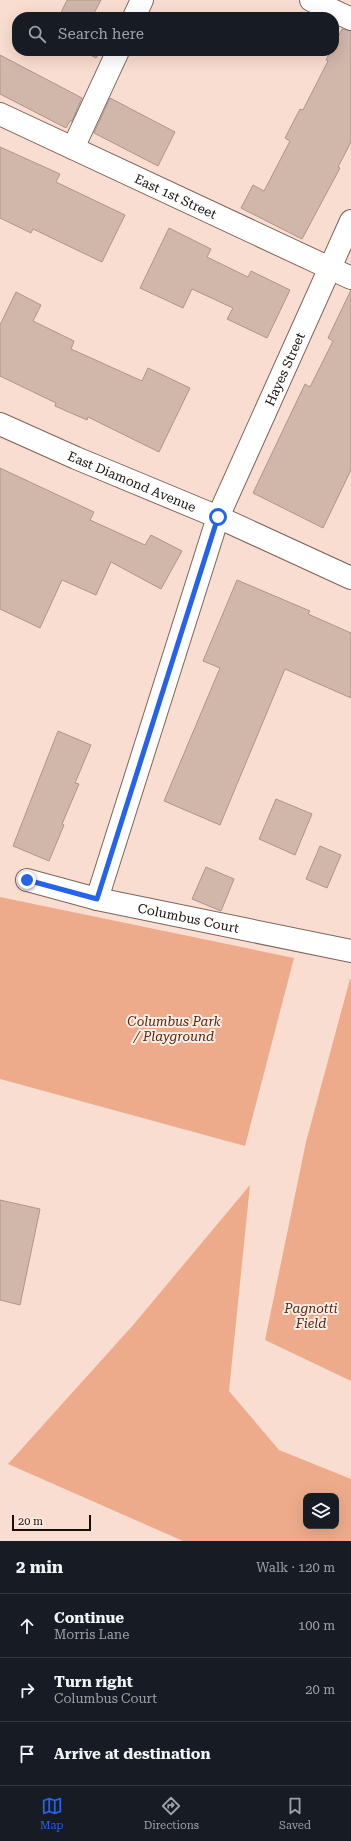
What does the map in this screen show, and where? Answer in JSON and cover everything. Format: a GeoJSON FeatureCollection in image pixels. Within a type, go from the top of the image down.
{"type":"FeatureCollection","features":[{"type":"Feature","properties":{"kind":"street"},"geometry":{"type":"LineString","coordinates":[[136,12],[142,0]]}},
{"type":"Feature","properties":{"kind":"street"},"geometry":{"type":"LineString","coordinates":[[311,0],[336,12]]}},
{"type":"Feature","properties":{"kind":"street"},"geometry":{"type":"LineString","coordinates":[[339,13],[351,19]]}},
{"type":"Feature","properties":{"kind":"street"},"geometry":{"type":"LineString","coordinates":[[72,148],[116,56]]}},
{"type":"Feature","properties":{"kind":"street","name":"East 1st Street"},"geometry":{"type":"LineString","coordinates":[[0,114],[351,278]]}},
{"type":"Feature","properties":{"kind":"street","name":"Hayes Street"},"geometry":{"type":"LineString","coordinates":[[97,899],[218,517],[351,221]]}},
{"type":"Feature","properties":{"kind":"street","name":"East Diamond Avenue"},"geometry":{"type":"LineString","coordinates":[[0,424],[76,458],[218,517],[351,578]]}},
{"type":"Feature","properties":{"kind":"street","name":"Columbus Court"},"geometry":{"type":"LineString","coordinates":[[27,880],[97,899],[351,952]]}},
{"type":"Feature","properties":{"kind":"green space","name":"Columbus Park / Playground"},"geometry":{"type":"Polygon","coordinates":[[[0,897],[294,958],[245,1146],[0,1079],[0,897]]]}},
{"type":"Feature","properties":{"kind":"green space","name":"Pagnotti Field"},"geometry":{"type":"Polygon","coordinates":[[[350,979],[351,1381],[265,1340],[306,1142],[350,979]]]}},
{"type":"Feature","properties":{"kind":"green space"},"geometry":{"type":"Polygon","coordinates":[[[250,1185],[229,1391],[279,1450],[351,1479],[351,1541],[183,1541],[8,1464],[134,1324],[250,1185]]]}},
{"type":"Feature","properties":{"kind":"building"},"geometry":{"type":"Polygon","coordinates":[[[67,0],[101,0],[95,12],[61,12],[67,0]]]}},
{"type":"Feature","properties":{"kind":"building"},"geometry":{"type":"Polygon","coordinates":[[[342,29],[351,31],[351,142],[338,167],[340,168],[302,239],[241,208],[253,185],[264,191],[290,141],[285,138],[300,109],[303,110],[328,61],[326,60],[328,56],[339,56],[339,35],[342,29]]]}},
{"type":"Feature","properties":{"kind":"building"},"geometry":{"type":"Polygon","coordinates":[[[0,55],[82,98],[72,121],[70,121],[66,128],[0,94],[0,55]]]}},
{"type":"Feature","properties":{"kind":"building"},"geometry":{"type":"Polygon","coordinates":[[[110,98],[175,132],[158,166],[94,133],[110,98]]]}},
{"type":"Feature","properties":{"kind":"building"},"geometry":{"type":"Polygon","coordinates":[[[0,147],[60,174],[56,182],[125,215],[102,262],[33,229],[31,233],[0,218],[0,147]]]}},
{"type":"Feature","properties":{"kind":"building"},"geometry":{"type":"Polygon","coordinates":[[[169,228],[211,249],[207,257],[248,277],[251,271],[290,290],[267,338],[227,319],[233,308],[192,289],[183,308],[140,288],[169,228]]]}},
{"type":"Feature","properties":{"kind":"building"},"geometry":{"type":"Polygon","coordinates":[[[351,290],[351,470],[323,528],[253,493],[305,384],[310,387],[333,341],[328,338],[351,290]]]}},
{"type":"Feature","properties":{"kind":"building"},"geometry":{"type":"Polygon","coordinates":[[[16,292],[41,305],[33,321],[74,341],[71,349],[142,381],[148,368],[190,388],[159,452],[88,417],[87,420],[55,406],[56,403],[0,376],[0,325],[16,292]]]}},
{"type":"Feature","properties":{"kind":"building"},"geometry":{"type":"Polygon","coordinates":[[[0,468],[94,512],[90,520],[145,545],[151,535],[182,551],[161,589],[111,562],[96,595],[62,580],[40,628],[0,609],[0,468]]]}},
{"type":"Feature","properties":{"kind":"building"},"geometry":{"type":"Polygon","coordinates":[[[237,580],[310,611],[308,614],[351,633],[351,698],[285,669],[220,825],[164,801],[220,668],[203,661],[237,580]]]}},
{"type":"Feature","properties":{"kind":"building"},"geometry":{"type":"Polygon","coordinates":[[[58,731],[91,745],[75,783],[79,784],[62,824],[64,825],[49,861],[13,846],[58,731]]]}},
{"type":"Feature","properties":{"kind":"building"},"geometry":{"type":"Polygon","coordinates":[[[276,799],[312,814],[295,855],[259,839],[276,799]]]}},
{"type":"Feature","properties":{"kind":"building"},"geometry":{"type":"Polygon","coordinates":[[[320,846],[341,855],[327,888],[306,879],[320,846]]]}},
{"type":"Feature","properties":{"kind":"building"},"geometry":{"type":"Polygon","coordinates":[[[206,867],[234,879],[221,911],[192,899],[206,867]]]}},
{"type":"Feature","properties":{"kind":"building"},"geometry":{"type":"Polygon","coordinates":[[[0,1200],[40,1209],[20,1305],[0,1300],[0,1200]]]}},
{"type":"Feature","properties":{"kind":"route"},"geometry":{"type":"LineString","coordinates":[[27,880],[97,899],[218,517]]}}]}
